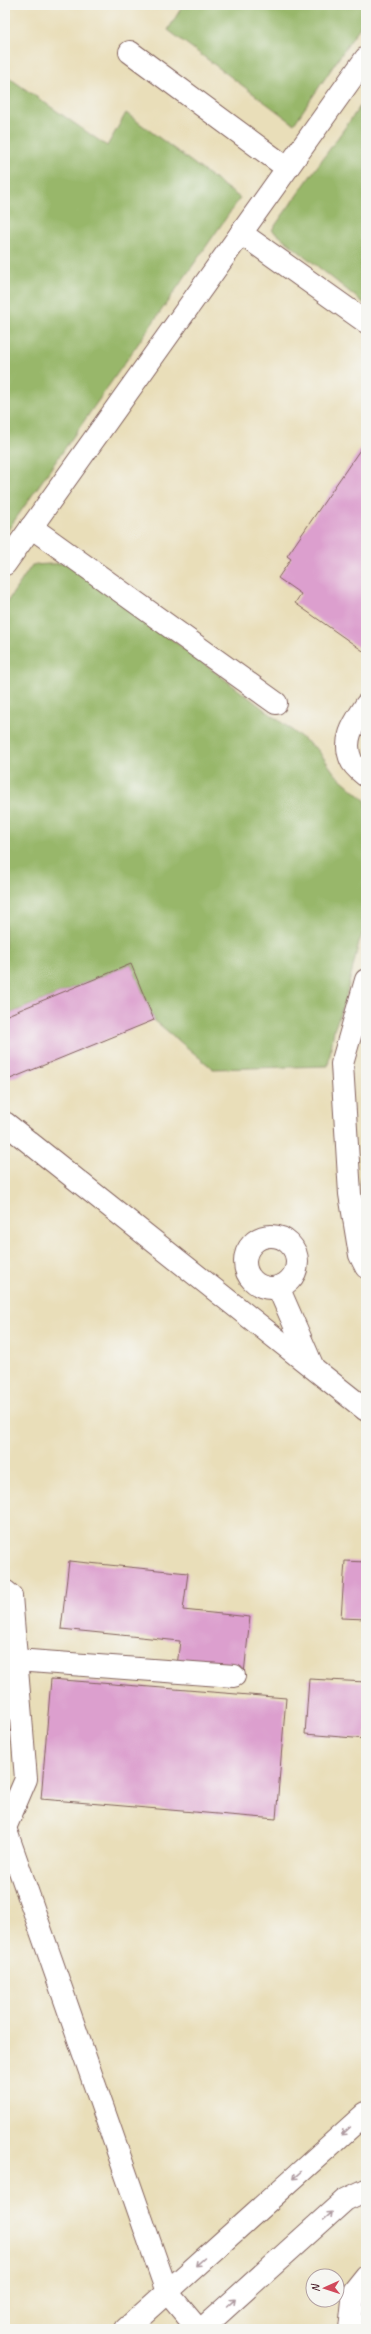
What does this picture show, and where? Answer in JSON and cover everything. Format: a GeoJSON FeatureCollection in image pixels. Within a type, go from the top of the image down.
{"type":"FeatureCollection","features":[{"type":"Feature","properties":{"kind":"street"},"geometry":{"type":"LineString","coordinates":[[130,52],[287,168]]}},
{"type":"Feature","properties":{"kind":"street"},"geometry":{"type":"LineString","coordinates":[[5,564],[366,58]]}},
{"type":"Feature","properties":{"kind":"street"},"geometry":{"type":"LineString","coordinates":[[241,232],[366,322]]}},
{"type":"Feature","properties":{"kind":"street"},"geometry":{"type":"LineString","coordinates":[[32,527],[276,703]]}},
{"type":"Feature","properties":{"kind":"street"},"geometry":{"type":"LineString","coordinates":[[366,705],[353,724],[347,743],[351,762],[366,776]]}},
{"type":"Feature","properties":{"kind":"street"},"geometry":{"type":"LineString","coordinates":[[366,980],[342,1064],[350,1194],[360,1255],[366,1267]]}},
{"type":"Feature","properties":{"kind":"street"},"geometry":{"type":"LineString","coordinates":[[5,1123],[366,1410]]}},
{"type":"Feature","properties":{"kind":"street"},"geometry":{"type":"LineString","coordinates":[[278,1287],[314,1368]]}},
{"type":"Feature","properties":{"kind":"street"},"geometry":{"type":"LineString","coordinates":[[5,1591],[11,1596],[26,1779],[5,1828],[167,2292],[198,2329]]}},
{"type":"Feature","properties":{"kind":"street"},"geometry":{"type":"LineString","coordinates":[[16,1660],[234,1676]]}},
{"type":"Feature","properties":{"kind":"street"},"geometry":{"type":"LineString","coordinates":[[126,2329],[366,2113]]}},
{"type":"Feature","properties":{"kind":"street"},"geometry":{"type":"LineString","coordinates":[[202,2329],[345,2200],[366,2190]]}},
{"type":"Feature","properties":{"kind":"street"},"geometry":{"type":"LineString","coordinates":[[350,2329],[354,2291],[366,2276]]}},
{"type":"Feature","properties":{"kind":"green space"},"geometry":{"type":"Polygon","coordinates":[[[183,5],[366,5],[366,18],[294,124],[168,30],[183,5]]]}},
{"type":"Feature","properties":{"kind":"green space"},"geometry":{"type":"Polygon","coordinates":[[[5,75],[107,146],[126,113],[240,198],[5,534],[5,75]]]}},
{"type":"Feature","properties":{"kind":"green space"},"geometry":{"type":"Polygon","coordinates":[[[366,98],[366,305],[272,230],[366,98]]]}},
{"type":"Feature","properties":{"kind":"green space"},"geometry":{"type":"Polygon","coordinates":[[[71,563],[318,750],[335,774],[366,801],[366,926],[359,942],[345,1000],[334,1030],[328,1066],[213,1069],[154,1020],[131,964],[5,1016],[5,605],[32,565],[71,563]]]}},
{"type":"Feature","properties":{"kind":"building"},"geometry":{"type":"Polygon","coordinates":[[[366,441],[366,653],[295,603],[301,594],[278,578],[291,559],[287,556],[366,441]]]}},
{"type":"Feature","properties":{"kind":"building"},"geometry":{"type":"Polygon","coordinates":[[[131,964],[154,1020],[10,1079],[5,1067],[5,1016],[131,964]]]}},
{"type":"Feature","properties":{"kind":"building"},"geometry":{"type":"Polygon","coordinates":[[[69,1561],[188,1573],[183,1610],[250,1617],[244,1674],[177,1666],[180,1641],[61,1629],[69,1561]]]}},
{"type":"Feature","properties":{"kind":"building"},"geometry":{"type":"Polygon","coordinates":[[[345,1561],[366,1562],[366,1619],[341,1618],[345,1561]]]}},
{"type":"Feature","properties":{"kind":"building"},"geometry":{"type":"Polygon","coordinates":[[[51,1679],[286,1698],[276,1819],[41,1799],[51,1679]]]}},
{"type":"Feature","properties":{"kind":"building"},"geometry":{"type":"Polygon","coordinates":[[[309,1679],[366,1682],[366,1739],[305,1734],[309,1679]]]}}]}
